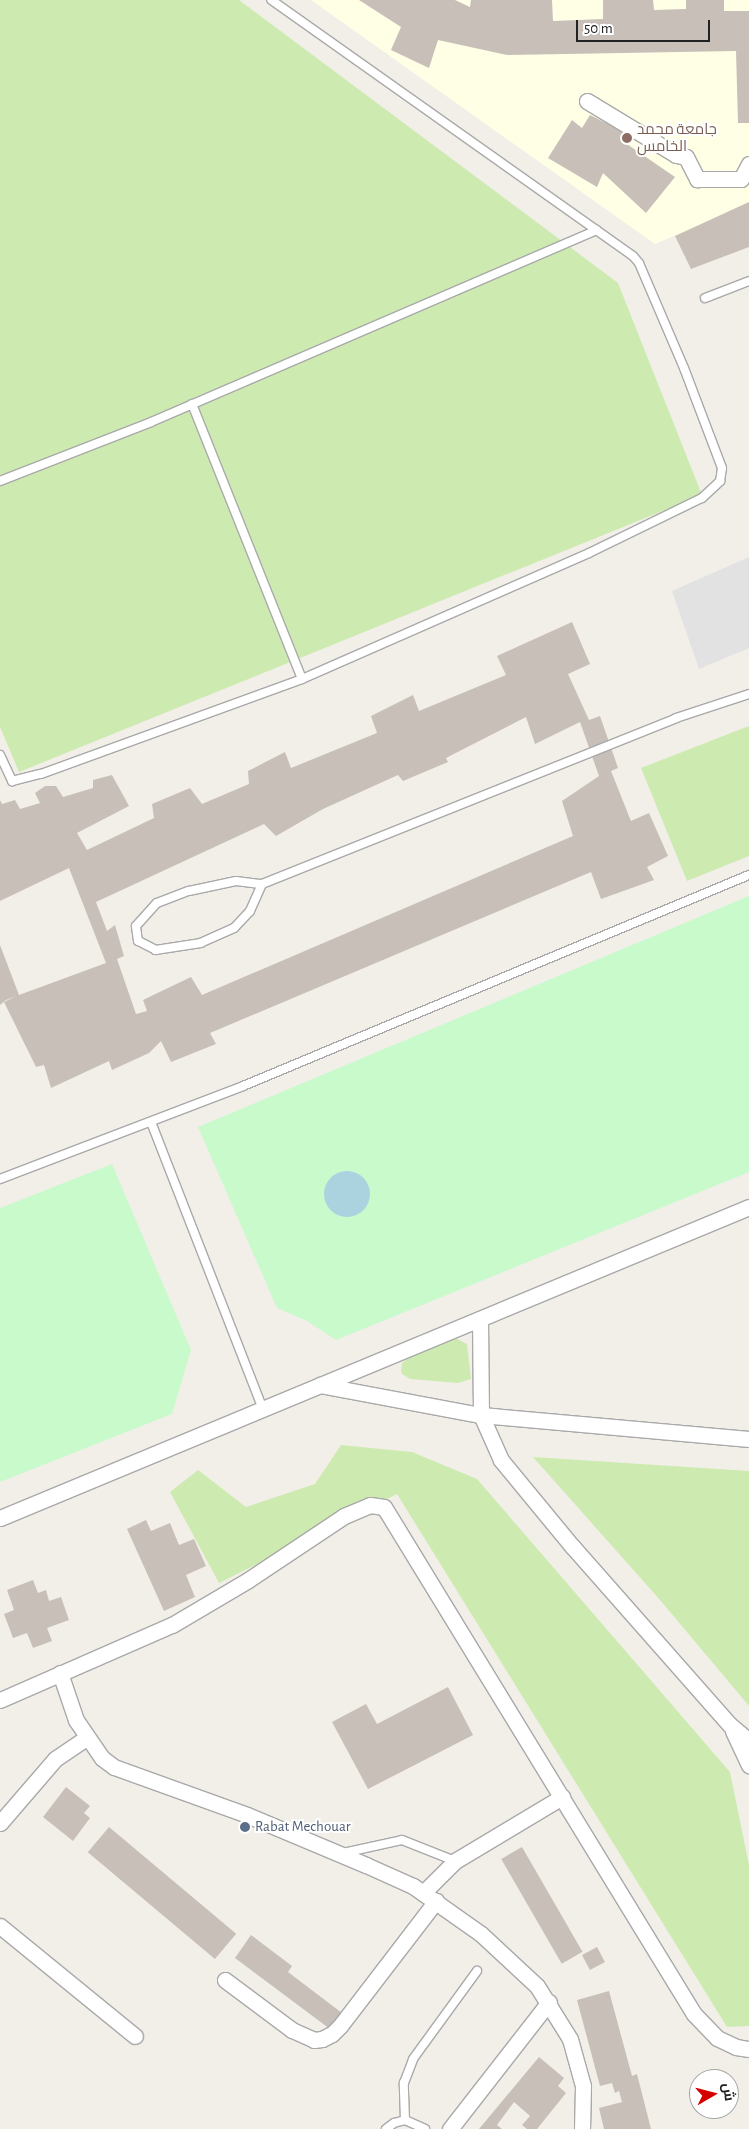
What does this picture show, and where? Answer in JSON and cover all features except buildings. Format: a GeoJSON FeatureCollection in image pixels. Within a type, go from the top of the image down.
{"type":"FeatureCollection","features":[{"type":"Feature","properties":{"kind":"street"},"geometry":{"type":"LineString","coordinates":[[587,101],[676,155],[686,157],[697,179],[741,179],[749,164]]}},
{"type":"Feature","properties":{"kind":"street"},"geometry":{"type":"LineString","coordinates":[[0,1518],[749,1207]]}},
{"type":"Feature","properties":{"kind":"street"},"geometry":{"type":"LineString","coordinates":[[480,1319],[481,1415],[501,1460],[572,1546],[730,1725],[749,1741]]}},
{"type":"Feature","properties":{"kind":"street"},"geometry":{"type":"LineString","coordinates":[[320,1385],[481,1415],[749,1439]]}},
{"type":"Feature","properties":{"kind":"street"},"geometry":{"type":"LineString","coordinates":[[0,1700],[172,1625],[240,1584],[344,1516],[361,1508],[378,1505],[384,1507],[404,1536],[467,1644],[694,2014],[717,2038],[736,2047],[749,2049]]}},
{"type":"Feature","properties":{"kind":"street"},"geometry":{"type":"LineString","coordinates":[[60,1673],[76,1720],[86,1738],[102,1758],[129,1774],[247,1815],[413,1886],[481,1934],[537,1986],[549,2002],[570,2039],[583,2086],[582,2129]]}},
{"type":"Feature","properties":{"kind":"street"},"geometry":{"type":"LineString","coordinates":[[730,1725],[749,1766]]}},
{"type":"Feature","properties":{"kind":"street"},"geometry":{"type":"LineString","coordinates":[[0,1823],[55,1759],[86,1738]]}},
{"type":"Feature","properties":{"kind":"street"},"geometry":{"type":"LineString","coordinates":[[225,1980],[292,2030],[314,2040],[322,2039],[332,2034],[340,2026],[455,1861],[562,1797]]}},
{"type":"Feature","properties":{"kind":"street"},"geometry":{"type":"LineString","coordinates":[[0,1926],[136,2036]]}},
{"type":"Feature","properties":{"kind":"street"},"geometry":{"type":"LineString","coordinates":[[450,2129],[549,2002]]}},
{"type":"Feature","properties":{"kind":"lane"},"geometry":{"type":"LineString","coordinates":[[0,755],[12,781],[41,774],[302,679],[589,553],[702,498],[718,486],[722,475],[719,459],[684,368],[639,263],[596,230],[272,0]]}},
{"type":"Feature","properties":{"kind":"lane"},"geometry":{"type":"LineString","coordinates":[[0,481],[192,404],[596,230]]}},
{"type":"Feature","properties":{"kind":"lane"},"geometry":{"type":"LineString","coordinates":[[705,298],[749,281]]}},
{"type":"Feature","properties":{"kind":"lane"},"geometry":{"type":"LineString","coordinates":[[192,404],[302,679]]}},
{"type":"Feature","properties":{"kind":"lane"},"geometry":{"type":"LineString","coordinates":[[262,884],[250,911],[234,928],[201,943],[156,950],[138,941],[136,926],[157,903],[189,891],[236,881],[262,884],[676,718],[749,694]]}},
{"type":"Feature","properties":{"kind":"lane"},"geometry":{"type":"LineString","coordinates":[[0,1179],[151,1122],[391,1026],[749,875]]}},
{"type":"Feature","properties":{"kind":"lane"},"geometry":{"type":"LineString","coordinates":[[151,1122],[263,1409]]}},
{"type":"Feature","properties":{"kind":"lane"},"geometry":{"type":"LineString","coordinates":[[341,1854],[402,1840],[455,1861]]}},
{"type":"Feature","properties":{"kind":"lane"},"geometry":{"type":"LineString","coordinates":[[405,2120],[404,2083],[413,2059],[477,1971]]}},
{"type":"Feature","properties":{"kind":"lane"},"geometry":{"type":"LineString","coordinates":[[386,2129],[394,2122],[405,2120],[425,2129]]}},
{"type":"Feature","properties":{"kind":"shaded area","name":"جامعة محمد الخامس"},"geometry":{"type":"Polygon","coordinates":[[[311,0],[749,0],[749,204],[655,244],[311,0]]]}},
{"type":"Feature","properties":{"kind":"shaded area"},"geometry":{"type":"Polygon","coordinates":[[[749,557],[749,648],[699,669],[672,591],[749,557]]]}},
{"type":"Feature","properties":{"kind":"green space"},"geometry":{"type":"Polygon","coordinates":[[[0,0],[239,0],[618,283],[702,495],[19,772],[0,727],[0,0]]]}},
{"type":"Feature","properties":{"kind":"green space"},"geometry":{"type":"Polygon","coordinates":[[[749,726],[749,856],[687,881],[641,768],[749,726]]]}},
{"type":"Feature","properties":{"kind":"green space"},"geometry":{"type":"Polygon","coordinates":[[[749,896],[749,1172],[336,1340],[307,1321],[277,1308],[198,1127],[749,896]]]}},
{"type":"Feature","properties":{"kind":"green space"},"geometry":{"type":"Polygon","coordinates":[[[112,1164],[191,1350],[172,1414],[0,1482],[0,1208],[112,1164]]]}},
{"type":"Feature","properties":{"kind":"green space"},"geometry":{"type":"Polygon","coordinates":[[[455,1338],[467,1344],[471,1379],[458,1383],[410,1379],[402,1374],[402,1363],[407,1359],[455,1338]]]}},
{"type":"Feature","properties":{"kind":"green space"},"geometry":{"type":"Polygon","coordinates":[[[341,1445],[412,1452],[477,1479],[730,1772],[749,1865],[749,2026],[727,2027],[397,1494],[219,1583],[170,1492],[198,1470],[246,1507],[315,1484],[341,1445]]]}},
{"type":"Feature","properties":{"kind":"green space"},"geometry":{"type":"Polygon","coordinates":[[[533,1457],[749,1471],[749,1706],[660,1600],[533,1457]]]}},
{"type":"Feature","properties":{"kind":"water"},"geometry":{"type":"Polygon","coordinates":[[[347,1171],[360,1175],[366,1181],[370,1194],[366,1207],[360,1213],[347,1217],[334,1213],[328,1207],[324,1194],[328,1181],[334,1175],[347,1171]]]}},
{"type":"Feature","properties":{"kind":"place","name":"جامعة محمد الخامس"},"geometry":{"type":"Point","coordinates":[627,138]}},
{"type":"Feature","properties":{"kind":"place","name":"Rabat Mechouar"},"geometry":{"type":"Point","coordinates":[245,1827]}}]}
